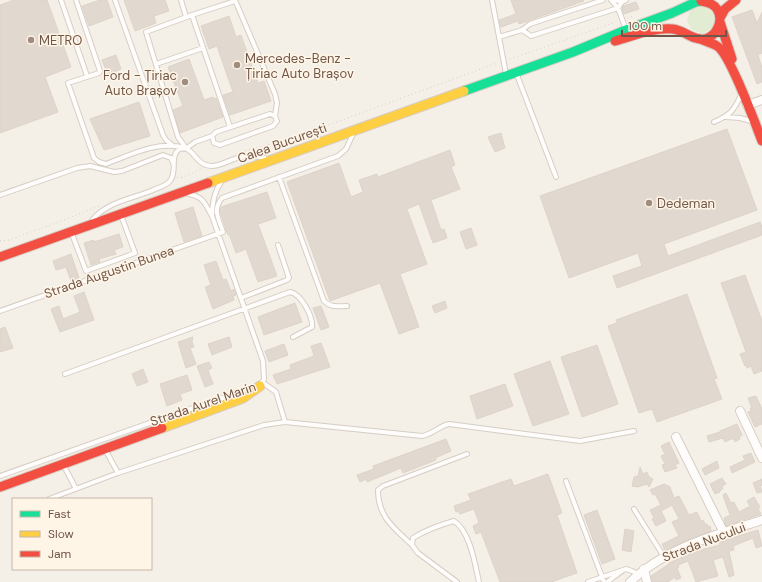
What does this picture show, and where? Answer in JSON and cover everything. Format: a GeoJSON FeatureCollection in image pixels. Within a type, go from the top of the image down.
{"type":"FeatureCollection","features":[{"type":"Feature","properties":{"kind":"main road"},"geometry":{"type":"LineString","coordinates":[[700,39],[708,38],[715,34],[725,9],[736,0]]}},
{"type":"Feature","properties":{"kind":"main road","name":"Calea București"},"geometry":{"type":"LineString","coordinates":[[0,257],[573,52],[696,2],[703,1],[710,3],[719,13],[731,51],[734,72]]}},
{"type":"Feature","properties":{"kind":"main road"},"geometry":{"type":"LineString","coordinates":[[688,6],[682,20],[688,34]]}},
{"type":"Feature","properties":{"kind":"main road","name":"Calea București"},"geometry":{"type":"LineString","coordinates":[[573,52],[660,30],[678,29],[693,38],[709,42],[721,49],[734,72]]}},
{"type":"Feature","properties":{"kind":"main road"},"geometry":{"type":"LineString","coordinates":[[734,72],[762,141]]}},
{"type":"Feature","properties":{"kind":"main road"},"geometry":{"type":"LineString","coordinates":[[0,487],[193,417],[213,405],[243,398],[261,384]]}},
{"type":"Feature","properties":{"kind":"street"},"geometry":{"type":"LineString","coordinates":[[747,105],[762,100]]}},
{"type":"Feature","properties":{"kind":"street"},"geometry":{"type":"LineString","coordinates":[[193,417],[195,407]]}},
{"type":"Feature","properties":{"kind":"street"},"geometry":{"type":"LineString","coordinates":[[740,411],[762,458]]}},
{"type":"Feature","properties":{"kind":"street"},"geometry":{"type":"LineString","coordinates":[[676,437],[724,533]]}},
{"type":"Feature","properties":{"kind":"street","name":"Strada Nucului"},"geometry":{"type":"LineString","coordinates":[[630,582],[641,572],[664,557],[682,548],[762,520]]}},
{"type":"Feature","properties":{"kind":"street"},"geometry":{"type":"LineString","coordinates":[[641,572],[647,582]]}},
{"type":"Feature","properties":{"kind":"lane"},"geometry":{"type":"LineString","coordinates":[[61,0],[87,76]]}},
{"type":"Feature","properties":{"kind":"lane"},"geometry":{"type":"LineString","coordinates":[[76,0],[100,68],[99,73],[68,83],[94,158],[99,162],[106,164],[158,146],[187,148]]}},
{"type":"Feature","properties":{"kind":"lane"},"geometry":{"type":"LineString","coordinates":[[115,0],[163,135],[169,143],[174,146]]}},
{"type":"Feature","properties":{"kind":"lane"},"geometry":{"type":"LineString","coordinates":[[181,0],[186,17]]}},
{"type":"Feature","properties":{"kind":"lane"},"geometry":{"type":"LineString","coordinates":[[212,136],[214,143],[220,145],[273,126],[277,121],[275,116],[275,94],[235,0],[146,32],[178,136],[197,160],[206,165],[218,165],[240,157],[249,156],[273,159]]}},
{"type":"Feature","properties":{"kind":"lane"},"geometry":{"type":"LineString","coordinates":[[492,0],[506,76]]}},
{"type":"Feature","properties":{"kind":"lane"},"geometry":{"type":"LineString","coordinates":[[499,37],[522,30],[530,24],[604,0]]}},
{"type":"Feature","properties":{"kind":"lane"},"geometry":{"type":"LineString","coordinates":[[611,0],[618,8],[626,30]]}},
{"type":"Feature","properties":{"kind":"lane"},"geometry":{"type":"LineString","coordinates":[[616,0],[624,1]]}},
{"type":"Feature","properties":{"kind":"lane"},"geometry":{"type":"LineString","coordinates":[[522,30],[531,36],[618,8],[624,1]]}},
{"type":"Feature","properties":{"kind":"lane"},"geometry":{"type":"LineString","coordinates":[[192,15],[230,127]]}},
{"type":"Feature","properties":{"kind":"lane"},"geometry":{"type":"LineString","coordinates":[[156,64],[203,48]]}},
{"type":"Feature","properties":{"kind":"lane"},"geometry":{"type":"LineString","coordinates":[[516,72],[556,178]]}},
{"type":"Feature","properties":{"kind":"lane"},"geometry":{"type":"LineString","coordinates":[[714,122],[726,117],[734,110],[742,92]]}},
{"type":"Feature","properties":{"kind":"lane"},"geometry":{"type":"LineString","coordinates":[[87,226],[99,212],[106,208],[162,187],[170,181],[174,173],[174,155],[179,149],[187,148],[195,142],[230,127],[270,114],[275,116]]}},
{"type":"Feature","properties":{"kind":"lane"},"geometry":{"type":"LineString","coordinates":[[726,117],[740,118],[754,122]]}},
{"type":"Feature","properties":{"kind":"lane"},"geometry":{"type":"LineString","coordinates":[[219,234],[223,232],[216,209],[217,204],[222,198],[338,156],[346,149],[354,131]]}},
{"type":"Feature","properties":{"kind":"lane"},"geometry":{"type":"LineString","coordinates":[[0,195],[68,170],[84,166],[114,172],[122,171],[163,155],[171,158],[174,163]]}},
{"type":"Feature","properties":{"kind":"lane","name":"Strada Aurel Marin"},"geometry":{"type":"LineString","coordinates":[[212,216],[212,206],[219,184],[226,176]]}},
{"type":"Feature","properties":{"kind":"lane"},"geometry":{"type":"LineString","coordinates":[[279,178],[324,301],[328,305],[347,306]]}},
{"type":"Feature","properties":{"kind":"lane","name":"Strada Aurel Marin"},"geometry":{"type":"LineString","coordinates":[[176,194],[196,195],[202,199],[212,216],[263,361],[264,379],[261,384]]}},
{"type":"Feature","properties":{"kind":"lane"},"geometry":{"type":"LineString","coordinates":[[72,232],[86,271],[135,253],[120,214]]}},
{"type":"Feature","properties":{"kind":"lane","name":"Strada Augustin Bunea"},"geometry":{"type":"LineString","coordinates":[[0,311],[219,234]]}},
{"type":"Feature","properties":{"kind":"lane"},"geometry":{"type":"LineString","coordinates":[[241,298],[289,278],[278,245]]}},
{"type":"Feature","properties":{"kind":"lane"},"geometry":{"type":"LineString","coordinates":[[65,374],[290,292],[294,293],[303,301],[313,323],[312,327],[293,337]]}},
{"type":"Feature","properties":{"kind":"lane"},"geometry":{"type":"LineString","coordinates":[[261,384],[276,392],[285,422]]}},
{"type":"Feature","properties":{"kind":"lane","name":"Strada Aurel Marin"},"geometry":{"type":"LineString","coordinates":[[0,476],[195,407],[213,405]]}},
{"type":"Feature","properties":{"kind":"lane"},"geometry":{"type":"LineString","coordinates":[[52,498],[118,473],[264,425],[285,422],[422,436],[430,434],[443,425],[449,424],[580,441],[634,430]]}},
{"type":"Feature","properties":{"kind":"lane"},"geometry":{"type":"LineString","coordinates":[[105,449],[118,473]]}},
{"type":"Feature","properties":{"kind":"lane"},"geometry":{"type":"LineString","coordinates":[[457,582],[418,553],[412,545],[387,521],[383,515],[378,498],[378,490],[383,486],[467,454]]}},
{"type":"Feature","properties":{"kind":"lane"},"geometry":{"type":"LineString","coordinates":[[63,464],[76,489]]}},
{"type":"Feature","properties":{"kind":"lane"},"geometry":{"type":"LineString","coordinates":[[566,481],[604,582]]}},
{"type":"Feature","properties":{"kind":"lane"},"geometry":{"type":"LineString","coordinates":[[634,509],[664,557]]}},
{"type":"Feature","properties":{"kind":"lane"},"geometry":{"type":"LineString","coordinates":[[412,545],[412,538],[424,531],[454,520],[460,524],[469,544],[479,582]]}},
{"type":"Feature","properties":{"kind":"lane"},"geometry":{"type":"LineString","coordinates":[[607,582],[626,569]]}},
{"type":"Feature","properties":{"kind":"lane"},"geometry":{"type":"LineString","coordinates":[[588,582],[626,569],[641,572]]}},
{"type":"Feature","properties":{"kind":"path"},"geometry":{"type":"LineString","coordinates":[[244,151],[293,138],[503,61],[637,15]]}},
{"type":"Feature","properties":{"kind":"path"},"geometry":{"type":"LineString","coordinates":[[172,177],[182,177],[203,169],[206,165]]}},
{"type":"Feature","properties":{"kind":"path"},"geometry":{"type":"LineString","coordinates":[[0,241],[16,238],[102,204]]}},
{"type":"Feature","properties":{"kind":"green space"},"geometry":{"type":"Polygon","coordinates":[[[702,6],[714,13],[715,26],[703,34],[691,29],[687,21],[690,11],[702,6]]]}},
{"type":"Feature","properties":{"kind":"building","name":"METRO"},"geometry":{"type":"Polygon","coordinates":[[[14,0],[47,0],[71,67],[45,77],[58,112],[0,133],[0,5],[14,0]]]}},
{"type":"Feature","properties":{"kind":"building"},"geometry":{"type":"Polygon","coordinates":[[[100,0],[107,0],[113,17],[89,26],[82,6],[100,0]]]}},
{"type":"Feature","properties":{"kind":"building"},"geometry":{"type":"Polygon","coordinates":[[[124,0],[165,0],[169,11],[154,16],[156,23],[135,31],[124,0]]]}},
{"type":"Feature","properties":{"kind":"building"},"geometry":{"type":"Polygon","coordinates":[[[511,0],[584,1],[519,24],[518,21],[501,27],[499,20],[516,14],[511,0]]]}},
{"type":"Feature","properties":{"kind":"building"},"geometry":{"type":"Polygon","coordinates":[[[636,2],[639,9],[624,14],[622,8],[623,6],[636,2]]]}},
{"type":"Feature","properties":{"kind":"building"},"geometry":{"type":"Polygon","coordinates":[[[752,10],[757,23],[762,12],[762,53],[758,55],[762,68],[762,82],[757,84],[732,17],[752,10]]]}},
{"type":"Feature","properties":{"kind":"building","name":"Mercedes-Benz - Țiriac Auto Brașov"},"geometry":{"type":"Polygon","coordinates":[[[229,16],[236,37],[241,35],[258,83],[264,81],[271,101],[230,115],[223,95],[233,92],[217,46],[209,49],[201,26],[229,16]]]}},
{"type":"Feature","properties":{"kind":"building"},"geometry":{"type":"Polygon","coordinates":[[[116,55],[121,69],[108,75],[102,60],[116,55]]]}},
{"type":"Feature","properties":{"kind":"building","name":"Ford - Țiriac Auto Brașov"},"geometry":{"type":"Polygon","coordinates":[[[189,59],[204,100],[213,97],[214,99],[216,98],[223,117],[180,133],[173,110],[183,106],[168,67],[189,59]]]}},
{"type":"Feature","properties":{"kind":"building"},"geometry":{"type":"Polygon","coordinates":[[[139,102],[150,136],[104,150],[90,119],[139,102]]]}},
{"type":"Feature","properties":{"kind":"building","name":"Dedeman"},"geometry":{"type":"Polygon","coordinates":[[[727,129],[757,210],[664,244],[668,256],[760,222],[762,227],[762,235],[617,288],[613,276],[642,266],[638,253],[569,278],[540,196],[727,129]]]}},
{"type":"Feature","properties":{"kind":"building"},"geometry":{"type":"Polygon","coordinates":[[[501,133],[505,148],[495,152],[488,137],[501,133]]]}},
{"type":"Feature","properties":{"kind":"building"},"geometry":{"type":"Polygon","coordinates":[[[450,150],[455,165],[451,167],[460,189],[431,200],[441,230],[444,229],[447,238],[433,243],[419,204],[407,209],[427,264],[400,274],[419,327],[399,334],[380,283],[330,301],[287,182],[339,163],[351,197],[363,192],[359,180],[377,174],[378,177],[450,150]]]}},
{"type":"Feature","properties":{"kind":"building"},"geometry":{"type":"Polygon","coordinates":[[[267,192],[276,218],[258,224],[277,276],[258,282],[246,249],[236,253],[220,211],[221,207],[267,192]]]}},
{"type":"Feature","properties":{"kind":"building"},"geometry":{"type":"Polygon","coordinates":[[[193,207],[202,236],[184,242],[175,213],[193,207]]]}},
{"type":"Feature","properties":{"kind":"building"},"geometry":{"type":"Polygon","coordinates":[[[471,228],[477,245],[466,249],[460,232],[471,228]]]}},
{"type":"Feature","properties":{"kind":"building"},"geometry":{"type":"Polygon","coordinates":[[[119,234],[123,247],[114,250],[116,254],[99,259],[100,262],[91,265],[84,243],[94,240],[94,242],[119,234]]]}},
{"type":"Feature","properties":{"kind":"building"},"geometry":{"type":"Polygon","coordinates":[[[71,254],[79,278],[71,281],[66,267],[56,270],[53,261],[71,254]]]}},
{"type":"Feature","properties":{"kind":"building"},"geometry":{"type":"Polygon","coordinates":[[[216,261],[223,280],[226,279],[231,291],[234,289],[236,295],[233,296],[234,300],[213,309],[205,287],[211,285],[204,265],[216,261]]]}},
{"type":"Feature","properties":{"kind":"building"},"geometry":{"type":"Polygon","coordinates":[[[745,275],[762,321],[762,371],[754,374],[751,366],[747,368],[746,365],[745,366],[740,354],[746,352],[721,283],[745,275]]]}},
{"type":"Feature","properties":{"kind":"building"},"geometry":{"type":"Polygon","coordinates":[[[84,292],[94,320],[60,332],[51,309],[59,306],[63,319],[80,312],[74,296],[84,292]]]}},
{"type":"Feature","properties":{"kind":"building"},"geometry":{"type":"Polygon","coordinates":[[[687,294],[717,378],[714,379],[722,399],[657,422],[652,409],[639,413],[608,326],[617,323],[616,320],[687,294]]]}},
{"type":"Feature","properties":{"kind":"building"},"geometry":{"type":"Polygon","coordinates":[[[445,301],[447,308],[435,313],[432,306],[445,301]]]}},
{"type":"Feature","properties":{"kind":"building"},"geometry":{"type":"Polygon","coordinates":[[[295,303],[302,322],[264,335],[258,317],[295,303]]]}},
{"type":"Feature","properties":{"kind":"building"},"geometry":{"type":"Polygon","coordinates":[[[321,306],[329,327],[321,330],[313,308],[321,306]]]}},
{"type":"Feature","properties":{"kind":"building"},"geometry":{"type":"Polygon","coordinates":[[[5,327],[13,348],[0,352],[0,329],[5,327]]]}},
{"type":"Feature","properties":{"kind":"building"},"geometry":{"type":"Polygon","coordinates":[[[193,337],[192,342],[194,347],[190,348],[196,364],[186,368],[178,342],[193,337]]]}},
{"type":"Feature","properties":{"kind":"building"},"geometry":{"type":"Polygon","coordinates":[[[229,337],[232,347],[212,355],[208,344],[229,337]]]}},
{"type":"Feature","properties":{"kind":"building"},"geometry":{"type":"Polygon","coordinates":[[[321,343],[330,367],[277,384],[273,375],[291,369],[290,365],[314,356],[311,346],[321,343]]]}},
{"type":"Feature","properties":{"kind":"building"},"geometry":{"type":"Polygon","coordinates":[[[284,344],[288,355],[269,362],[265,351],[284,344]]]}},
{"type":"Feature","properties":{"kind":"building"},"geometry":{"type":"Polygon","coordinates":[[[597,345],[618,404],[582,417],[561,357],[597,345]]]}},
{"type":"Feature","properties":{"kind":"building"},"geometry":{"type":"Polygon","coordinates":[[[550,361],[569,414],[533,426],[514,374],[550,361]]]}},
{"type":"Feature","properties":{"kind":"building"},"geometry":{"type":"Polygon","coordinates":[[[209,362],[212,368],[208,370],[213,384],[205,387],[197,366],[209,362]]]}},
{"type":"Feature","properties":{"kind":"building"},"geometry":{"type":"Polygon","coordinates":[[[143,369],[148,382],[137,386],[132,374],[143,369]]]}},
{"type":"Feature","properties":{"kind":"building"},"geometry":{"type":"Polygon","coordinates":[[[187,375],[192,390],[180,394],[182,400],[167,406],[160,384],[187,375]]]}},
{"type":"Feature","properties":{"kind":"building"},"geometry":{"type":"Polygon","coordinates":[[[505,384],[513,406],[477,419],[470,396],[505,384]]]}},
{"type":"Feature","properties":{"kind":"building"},"geometry":{"type":"Polygon","coordinates":[[[756,396],[762,409],[762,424],[755,427],[748,412],[751,411],[750,408],[752,408],[748,398],[756,396]]]}},
{"type":"Feature","properties":{"kind":"building"},"geometry":{"type":"Polygon","coordinates":[[[737,424],[742,435],[739,437],[740,439],[735,442],[734,439],[731,439],[725,442],[723,438],[709,442],[707,436],[737,424]]]}},
{"type":"Feature","properties":{"kind":"building"},"geometry":{"type":"Polygon","coordinates":[[[446,439],[451,451],[435,458],[436,460],[403,473],[401,468],[367,482],[366,479],[360,482],[357,475],[374,469],[373,466],[446,439]]]}},
{"type":"Feature","properties":{"kind":"building"},"geometry":{"type":"Polygon","coordinates":[[[669,442],[679,463],[675,465],[677,468],[665,472],[662,465],[665,464],[661,456],[665,454],[661,446],[669,442]]]}},
{"type":"Feature","properties":{"kind":"building"},"geometry":{"type":"Polygon","coordinates":[[[751,453],[755,462],[732,473],[730,467],[745,460],[743,456],[751,453]]]}},
{"type":"Feature","properties":{"kind":"building"},"geometry":{"type":"Polygon","coordinates":[[[717,461],[719,468],[705,475],[702,469],[717,461]]]}},
{"type":"Feature","properties":{"kind":"building"},"geometry":{"type":"Polygon","coordinates":[[[640,467],[643,474],[647,472],[649,477],[653,479],[649,487],[647,484],[638,487],[632,486],[634,477],[638,476],[640,467]]]}},
{"type":"Feature","properties":{"kind":"building"},"geometry":{"type":"Polygon","coordinates":[[[548,474],[562,513],[557,515],[577,573],[551,582],[500,582],[481,532],[476,534],[473,526],[479,523],[474,509],[460,514],[458,511],[456,512],[454,506],[471,500],[468,494],[511,479],[514,486],[548,474]]]}},
{"type":"Feature","properties":{"kind":"building"},"geometry":{"type":"Polygon","coordinates":[[[722,478],[726,484],[722,486],[723,489],[720,490],[720,492],[715,494],[710,484],[722,478]]]}},
{"type":"Feature","properties":{"kind":"building"},"geometry":{"type":"Polygon","coordinates":[[[762,479],[762,485],[760,486],[762,492],[757,493],[753,483],[762,479]]]}},
{"type":"Feature","properties":{"kind":"building"},"geometry":{"type":"Polygon","coordinates":[[[664,484],[670,487],[674,498],[679,496],[689,515],[697,512],[701,521],[703,520],[708,527],[710,526],[711,531],[665,551],[662,544],[679,536],[672,522],[679,519],[672,505],[661,511],[666,521],[656,526],[652,519],[654,518],[650,510],[661,505],[655,494],[653,495],[650,490],[664,484]]]}},
{"type":"Feature","properties":{"kind":"building"},"geometry":{"type":"Polygon","coordinates":[[[726,493],[731,503],[734,502],[739,512],[750,506],[747,501],[754,497],[760,507],[758,508],[761,514],[726,526],[724,518],[730,515],[723,495],[726,493]]]}},
{"type":"Feature","properties":{"kind":"building"},"geometry":{"type":"Polygon","coordinates":[[[597,510],[615,559],[602,564],[584,515],[597,510]]]}},
{"type":"Feature","properties":{"kind":"building"},"geometry":{"type":"Polygon","coordinates":[[[625,529],[634,531],[631,552],[622,550],[625,529]]]}},
{"type":"Feature","properties":{"kind":"building"},"geometry":{"type":"Polygon","coordinates":[[[758,530],[762,546],[756,548],[753,538],[733,546],[734,550],[729,551],[734,575],[729,577],[723,557],[713,560],[718,576],[696,582],[688,561],[678,565],[679,567],[677,568],[681,578],[676,580],[675,577],[668,582],[652,582],[651,576],[669,563],[696,551],[720,545],[719,542],[758,530]]]}},
{"type":"Feature","properties":{"kind":"traffic: fast"},"geometry":{"type":"LineString","coordinates":[[464,91],[573,52],[696,2],[705,0]]}},
{"type":"Feature","properties":{"kind":"traffic: slow"},"geometry":{"type":"LineString","coordinates":[[208,183],[464,91]]}},
{"type":"Feature","properties":{"kind":"traffic: slow"},"geometry":{"type":"LineString","coordinates":[[162,428],[243,398],[260,386]]}},
{"type":"Feature","properties":{"kind":"traffic: jam"},"geometry":{"type":"LineString","coordinates":[[720,18],[725,9],[736,0]]}},
{"type":"Feature","properties":{"kind":"traffic: jam"},"geometry":{"type":"LineString","coordinates":[[615,41],[658,29],[673,29],[696,38],[705,39],[713,35],[716,31],[720,18],[719,13],[714,6],[701,1]]}},
{"type":"Feature","properties":{"kind":"traffic: jam"},"geometry":{"type":"LineString","coordinates":[[720,22],[732,59]]}},
{"type":"Feature","properties":{"kind":"traffic: jam"},"geometry":{"type":"LineString","coordinates":[[700,39],[717,46],[729,62],[742,90],[762,141]]}},
{"type":"Feature","properties":{"kind":"traffic: jam"},"geometry":{"type":"LineString","coordinates":[[0,257],[208,183]]}},
{"type":"Feature","properties":{"kind":"traffic: jam"},"geometry":{"type":"LineString","coordinates":[[0,487],[162,428]]}},
{"type":"Feature","properties":{"kind":"place","name":"METRO"},"geometry":{"type":"Point","coordinates":[31,40]}},
{"type":"Feature","properties":{"kind":"place","name":"Mercedes-Benz - Țiriac Auto Brașov"},"geometry":{"type":"Point","coordinates":[237,65]}},
{"type":"Feature","properties":{"kind":"place","name":"Ford - Țiriac Auto Brașov"},"geometry":{"type":"Point","coordinates":[185,82]}},
{"type":"Feature","properties":{"kind":"place","name":"Dedeman"},"geometry":{"type":"Point","coordinates":[649,203]}}]}
